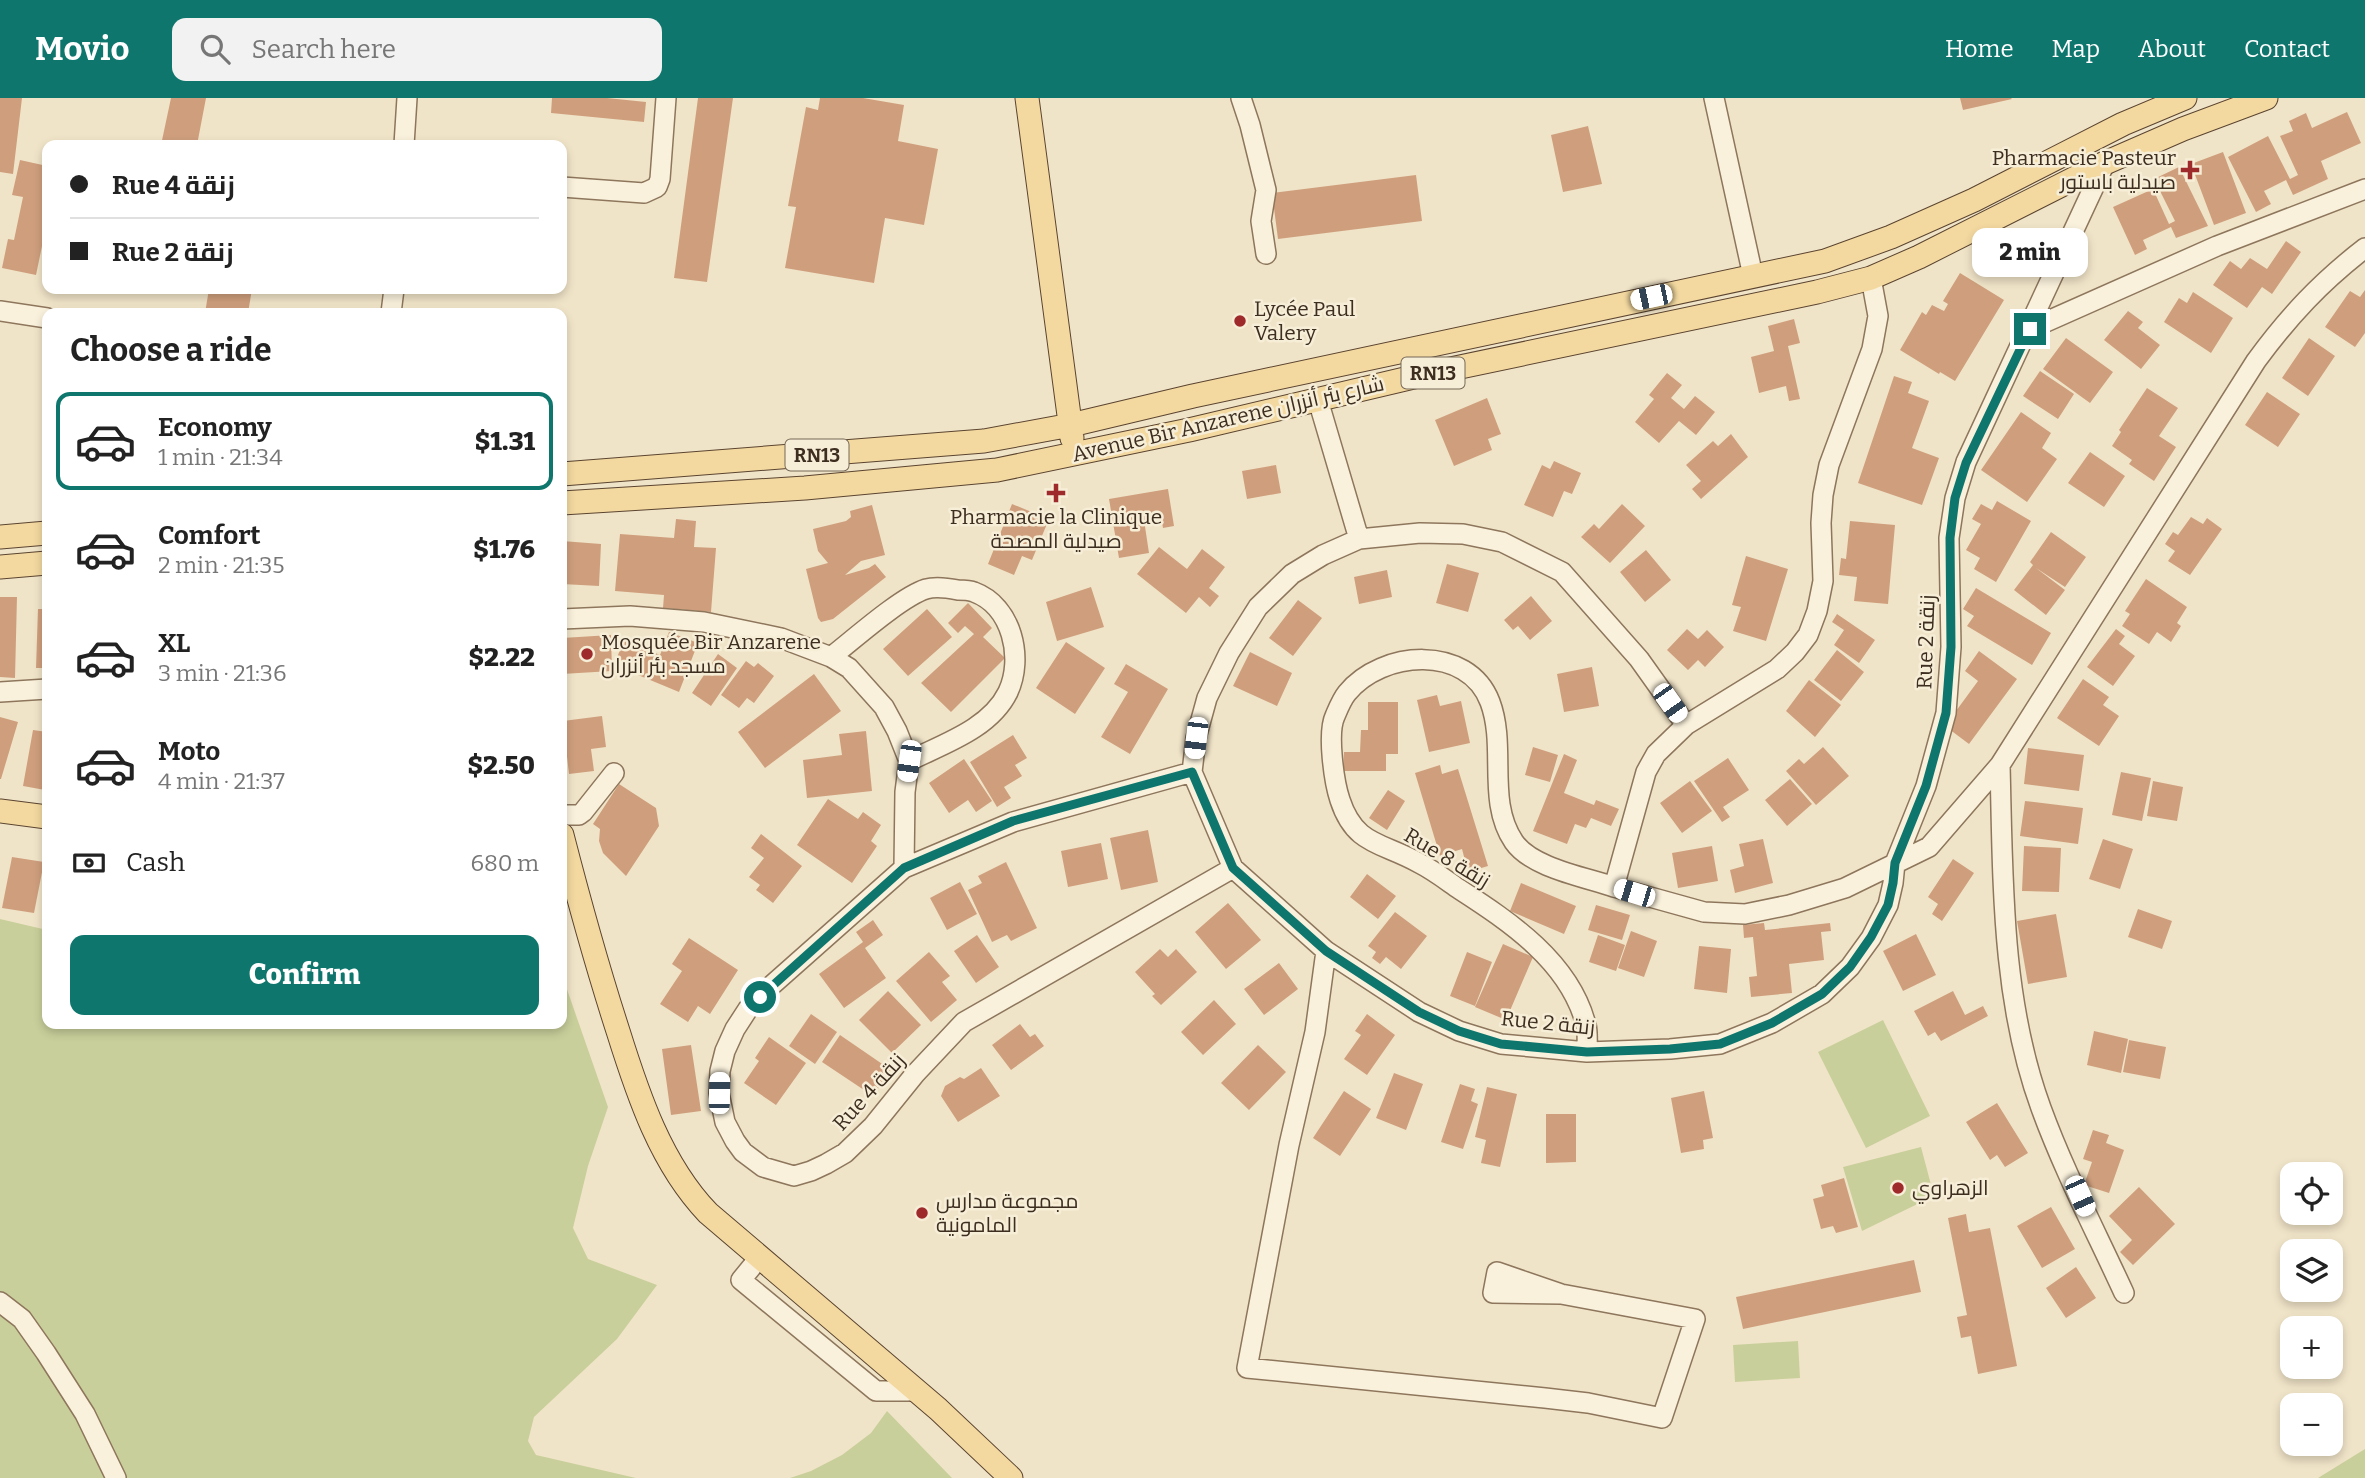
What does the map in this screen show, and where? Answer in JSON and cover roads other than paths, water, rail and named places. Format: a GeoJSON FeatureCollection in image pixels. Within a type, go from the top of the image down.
{"type":"FeatureCollection","features":[{"type":"Feature","properties":{"kind":"main road"},"geometry":{"type":"LineString","coordinates":[[1027,98],[1073,453]]}},
{"type":"Feature","properties":{"kind":"main road","name":"Avenue Bir Anzarene شارع بئر أنزران"},"geometry":{"type":"LineString","coordinates":[[567,474],[984,441],[1071,425],[1193,396],[1825,261],[1891,237],[1974,200],[2123,124],[2185,98]]}},
{"type":"Feature","properties":{"kind":"main road","name":"Avenue Bir Anzarene شارع بئر أنزران"},"geometry":{"type":"LineString","coordinates":[[567,503],[804,488],[997,470],[1422,375],[1817,292],[1871,278],[1931,251],[2105,163],[2183,129],[2266,98]]}},
{"type":"Feature","properties":{"kind":"main road"},"geometry":{"type":"LineString","coordinates":[[0,537],[42,533]]}},
{"type":"Feature","properties":{"kind":"main road"},"geometry":{"type":"LineString","coordinates":[[0,567],[42,563]]}},
{"type":"Feature","properties":{"kind":"main road"},"geometry":{"type":"LineString","coordinates":[[0,811],[42,816]]}},
{"type":"Feature","properties":{"kind":"main road"},"geometry":{"type":"LineString","coordinates":[[567,854],[590,941],[631,1073],[659,1138],[693,1198],[759,1258],[917,1391],[1011,1478]]}},
{"type":"Feature","properties":{"kind":"main road"},"geometry":{"type":"LineString","coordinates":[[567,909],[590,941]]}},
{"type":"Feature","properties":{"kind":"street"},"geometry":{"type":"LineString","coordinates":[[404,140],[407,98]]}},
{"type":"Feature","properties":{"kind":"street"},"geometry":{"type":"LineString","coordinates":[[567,187],[644,193],[657,187],[660,179],[666,98]]}},
{"type":"Feature","properties":{"kind":"street"},"geometry":{"type":"LineString","coordinates":[[1241,98],[1251,125],[1266,190],[1261,221],[1266,254]]}},
{"type":"Feature","properties":{"kind":"street"},"geometry":{"type":"LineString","coordinates":[[1714,98],[1753,276]]}},
{"type":"Feature","properties":{"kind":"street","name":"Rue 2 زنقة"},"geometry":{"type":"LineString","coordinates":[[1192,772],[1233,868],[1326,951],[1419,1012],[1459,1031],[1501,1044],[1587,1052],[1720,1044],[1772,1023],[1822,994],[1850,967],[1871,937],[1888,905],[1895,863],[1926,786],[1946,713],[1951,647],[1950,538],[1955,498],[1966,463],[2105,163]]}},
{"type":"Feature","properties":{"kind":"street"},"geometry":{"type":"LineString","coordinates":[[2030,329],[2217,246],[2365,189]]}},
{"type":"Feature","properties":{"kind":"street","name":"Rue 8 زنقة"},"geometry":{"type":"LineString","coordinates":[[1587,1052],[1587,1027],[1576,999],[1542,952],[1517,929],[1418,862],[1362,837],[1346,819],[1336,788],[1332,755],[1333,720],[1347,693],[1365,677],[1411,659],[1436,660],[1455,665],[1475,680],[1490,702],[1499,750],[1498,779],[1502,815],[1514,842],[1535,860],[1614,887],[1704,912],[1745,914],[1789,905],[1845,888],[1929,848],[2000,765],[2256,360],[2321,283],[2365,248]]}},
{"type":"Feature","properties":{"kind":"street"},"geometry":{"type":"LineString","coordinates":[[1614,887],[1646,772],[1656,754],[1686,725],[1777,669],[1808,635],[1823,581],[1821,523],[1829,465],[1872,349],[1878,316],[1871,278]]}},
{"type":"Feature","properties":{"kind":"street"},"geometry":{"type":"LineString","coordinates":[[0,311],[42,317]]}},
{"type":"Feature","properties":{"kind":"street"},"geometry":{"type":"LineString","coordinates":[[1318,400],[1359,538]]}},
{"type":"Feature","properties":{"kind":"street"},"geometry":{"type":"LineString","coordinates":[[1192,772],[1196,738],[1208,698],[1228,653],[1258,607],[1292,574],[1359,538],[1420,533],[1463,534],[1502,542],[1562,572],[1639,659],[1686,725]]}},
{"type":"Feature","properties":{"kind":"street"},"geometry":{"type":"LineString","coordinates":[[831,657],[911,597],[928,589],[948,588],[974,592],[1002,613],[1009,629],[1016,664],[1007,694],[974,729],[909,761]]}},
{"type":"Feature","properties":{"kind":"street"},"geometry":{"type":"LineString","coordinates":[[567,619],[630,616],[704,622],[781,638],[831,657],[849,668],[884,707],[909,761],[905,792],[904,868]]}},
{"type":"Feature","properties":{"kind":"street"},"geometry":{"type":"LineString","coordinates":[[0,692],[42,689]]}},
{"type":"Feature","properties":{"kind":"street"},"geometry":{"type":"LineString","coordinates":[[2000,765],[2005,920],[2011,985],[2026,1057],[2041,1108],[2124,1293]]}},
{"type":"Feature","properties":{"kind":"street","name":"Rue 4 زنقة"},"geometry":{"type":"LineString","coordinates":[[1192,772],[1013,821],[904,868],[772,985],[748,1009],[735,1029],[720,1071],[722,1106],[735,1141],[743,1152],[763,1167],[794,1176],[811,1171],[845,1153],[873,1126],[915,1074],[964,1022],[1233,868]]}},
{"type":"Feature","properties":{"kind":"street"},"geometry":{"type":"LineString","coordinates":[[567,814],[579,815],[583,812],[614,773]]}},
{"type":"Feature","properties":{"kind":"street"},"geometry":{"type":"LineString","coordinates":[[1326,951],[1315,1032],[1289,1145],[1247,1368],[1588,1403],[1662,1418],[1695,1319],[1561,1294]]}},
{"type":"Feature","properties":{"kind":"street"},"geometry":{"type":"LineString","coordinates":[[0,1302],[22,1319],[46,1353],[85,1414],[116,1478]]}},
{"type":"Feature","properties":{"kind":"place","name":"Pharmacie Pasteur صيدلية باستور"},"geometry":{"type":"Point","coordinates":[2190,170]}},
{"type":"Feature","properties":{"kind":"place","name":"Lycée Paul Valery"},"geometry":{"type":"Point","coordinates":[1240,321]}},
{"type":"Feature","properties":{"kind":"place","name":"Pharmacie la Clinique صيدلية المصحة"},"geometry":{"type":"Point","coordinates":[1056,493]}},
{"type":"Feature","properties":{"kind":"place","name":"Mosquée Bir Anzarene مسجد بئر أنزران"},"geometry":{"type":"Point","coordinates":[587,654]}},
{"type":"Feature","properties":{"kind":"place","name":"الزهراوي"},"geometry":{"type":"Point","coordinates":[1898,1188]}},
{"type":"Feature","properties":{"kind":"place","name":"مجموعة مدارس المامونية"},"geometry":{"type":"Point","coordinates":[922,1213]}}]}
